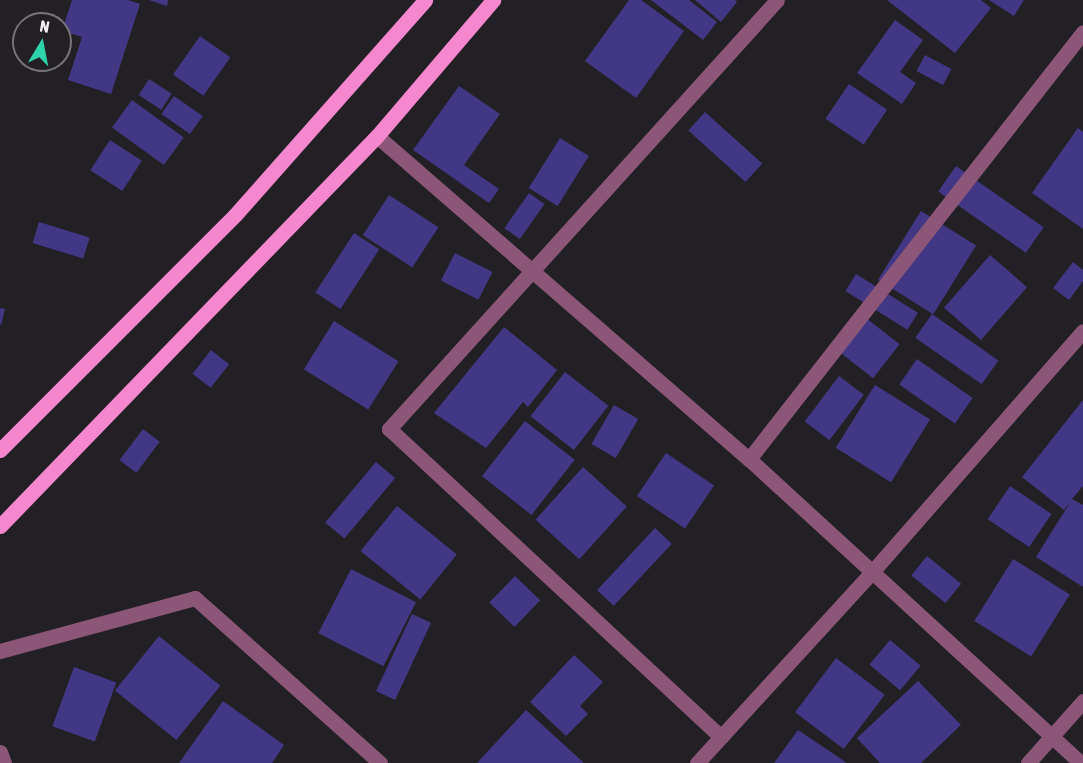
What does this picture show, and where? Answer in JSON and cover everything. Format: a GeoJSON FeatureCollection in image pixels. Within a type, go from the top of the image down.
{"type":"FeatureCollection","features":[{"type":"Feature","properties":{"kind":"main road"},"geometry":{"type":"LineString","coordinates":[[0,450],[235,215],[425,0]]}},
{"type":"Feature","properties":{"kind":"main road"},"geometry":{"type":"LineString","coordinates":[[0,526],[377,136],[493,0]]}},
{"type":"Feature","properties":{"kind":"street"},"geometry":{"type":"LineString","coordinates":[[721,737],[389,429],[777,0]]}},
{"type":"Feature","properties":{"kind":"street"},"geometry":{"type":"LineString","coordinates":[[749,459],[1083,32]]}},
{"type":"Feature","properties":{"kind":"street"},"geometry":{"type":"LineString","coordinates":[[377,136],[749,459],[1081,763]]}},
{"type":"Feature","properties":{"kind":"street"},"geometry":{"type":"LineString","coordinates":[[697,763],[872,572],[1083,331]]}},
{"type":"Feature","properties":{"kind":"street"},"geometry":{"type":"LineString","coordinates":[[0,651],[195,598],[381,763]]}},
{"type":"Feature","properties":{"kind":"street"},"geometry":{"type":"LineString","coordinates":[[1028,763],[1083,701]]}},
{"type":"Feature","properties":{"kind":"street"},"geometry":{"type":"LineString","coordinates":[[0,752],[4,763]]}},
{"type":"Feature","properties":{"kind":"building"},"geometry":{"type":"Polygon","coordinates":[[[72,0],[128,0],[140,4],[111,94],[68,80],[82,37],[72,34],[72,12],[68,12],[72,0]]]}},
{"type":"Feature","properties":{"kind":"building"},"geometry":{"type":"Polygon","coordinates":[[[149,0],[168,0],[167,6],[149,0]]]}},
{"type":"Feature","properties":{"kind":"building"},"geometry":{"type":"Polygon","coordinates":[[[629,0],[641,0],[684,31],[636,98],[585,61],[629,0]]]}},
{"type":"Feature","properties":{"kind":"building"},"geometry":{"type":"Polygon","coordinates":[[[651,0],[689,0],[717,22],[703,40],[651,0]]]}},
{"type":"Feature","properties":{"kind":"building"},"geometry":{"type":"Polygon","coordinates":[[[695,0],[735,0],[737,2],[721,22],[695,0]]]}},
{"type":"Feature","properties":{"kind":"building"},"geometry":{"type":"Polygon","coordinates":[[[887,0],[981,0],[991,8],[955,53],[887,0]]]}},
{"type":"Feature","properties":{"kind":"building"},"geometry":{"type":"Polygon","coordinates":[[[989,0],[1024,0],[1014,16],[989,0]]]}},
{"type":"Feature","properties":{"kind":"building"},"geometry":{"type":"Polygon","coordinates":[[[895,20],[923,40],[900,72],[916,83],[902,104],[857,73],[895,20]]]}},
{"type":"Feature","properties":{"kind":"building"},"geometry":{"type":"Polygon","coordinates":[[[200,36],[230,57],[203,96],[173,75],[200,36]]]}},
{"type":"Feature","properties":{"kind":"building"},"geometry":{"type":"Polygon","coordinates":[[[925,55],[951,69],[943,85],[917,71],[925,55]]]}},
{"type":"Feature","properties":{"kind":"building"},"geometry":{"type":"Polygon","coordinates":[[[149,79],[172,94],[161,110],[139,95],[149,79]]]}},
{"type":"Feature","properties":{"kind":"building"},"geometry":{"type":"Polygon","coordinates":[[[849,84],[887,110],[864,145],[826,119],[849,84]]]}},
{"type":"Feature","properties":{"kind":"building"},"geometry":{"type":"Polygon","coordinates":[[[459,86],[500,114],[464,165],[499,189],[489,203],[413,150],[459,86]]]}},
{"type":"Feature","properties":{"kind":"building"},"geometry":{"type":"Polygon","coordinates":[[[174,96],[203,116],[190,134],[161,114],[174,96]]]}},
{"type":"Feature","properties":{"kind":"building"},"geometry":{"type":"Polygon","coordinates":[[[132,100],[184,138],[164,165],[112,128],[132,100]]]}},
{"type":"Feature","properties":{"kind":"building"},"geometry":{"type":"Polygon","coordinates":[[[705,112],[762,164],[745,182],[688,131],[705,112]]]}},
{"type":"Feature","properties":{"kind":"building"},"geometry":{"type":"Polygon","coordinates":[[[1078,128],[1083,132],[1083,229],[1032,193],[1078,128]]]}},
{"type":"Feature","properties":{"kind":"building"},"geometry":{"type":"Polygon","coordinates":[[[560,138],[589,156],[558,206],[529,188],[560,138]]]}},
{"type":"Feature","properties":{"kind":"building"},"geometry":{"type":"Polygon","coordinates":[[[110,140],[142,161],[122,191],[90,170],[110,140]]]}},
{"type":"Feature","properties":{"kind":"building"},"geometry":{"type":"Polygon","coordinates":[[[956,166],[1044,227],[1026,253],[938,191],[956,166]]]}},
{"type":"Feature","properties":{"kind":"building"},"geometry":{"type":"Polygon","coordinates":[[[529,193],[545,204],[520,239],[504,228],[529,193]]]}},
{"type":"Feature","properties":{"kind":"building"},"geometry":{"type":"Polygon","coordinates":[[[389,195],[438,227],[412,267],[363,235],[389,195]]]}},
{"type":"Feature","properties":{"kind":"building"},"geometry":{"type":"Polygon","coordinates":[[[921,211],[976,245],[933,314],[878,280],[921,211]]]}},
{"type":"Feature","properties":{"kind":"building"},"geometry":{"type":"Polygon","coordinates":[[[39,222],[90,237],[83,259],[33,243],[39,222]]]}},
{"type":"Feature","properties":{"kind":"building"},"geometry":{"type":"Polygon","coordinates":[[[354,233],[379,249],[340,309],[315,293],[354,233]]]}},
{"type":"Feature","properties":{"kind":"building"},"geometry":{"type":"Polygon","coordinates":[[[455,253],[492,272],[478,300],[441,281],[455,253]]]}},
{"type":"Feature","properties":{"kind":"building"},"geometry":{"type":"Polygon","coordinates":[[[990,255],[1027,287],[981,340],[944,308],[990,255]]]}},
{"type":"Feature","properties":{"kind":"building"},"geometry":{"type":"Polygon","coordinates":[[[1073,262],[1083,270],[1083,281],[1069,300],[1053,288],[1073,262]]]}},
{"type":"Feature","properties":{"kind":"building"},"geometry":{"type":"Polygon","coordinates":[[[856,274],[918,313],[907,330],[845,291],[856,274]]]}},
{"type":"Feature","properties":{"kind":"building"},"geometry":{"type":"Polygon","coordinates":[[[0,308],[5,309],[1,325],[0,324],[0,308]]]}},
{"type":"Feature","properties":{"kind":"building"},"geometry":{"type":"Polygon","coordinates":[[[857,311],[900,344],[873,378],[831,345],[857,311]]]}},
{"type":"Feature","properties":{"kind":"building"},"geometry":{"type":"Polygon","coordinates":[[[932,314],[998,360],[982,384],[915,338],[932,314]]]}},
{"type":"Feature","properties":{"kind":"building"},"geometry":{"type":"Polygon","coordinates":[[[334,321],[398,361],[368,410],[304,369],[334,321]]]}},
{"type":"Feature","properties":{"kind":"building"},"geometry":{"type":"Polygon","coordinates":[[[504,327],[557,370],[528,407],[523,402],[486,448],[434,413],[504,327]]]}},
{"type":"Feature","properties":{"kind":"building"},"geometry":{"type":"Polygon","coordinates":[[[211,350],[229,364],[211,388],[193,374],[211,350]]]}},
{"type":"Feature","properties":{"kind":"building"},"geometry":{"type":"Polygon","coordinates":[[[917,359],[973,398],[955,423],[899,384],[917,359]]]}},
{"type":"Feature","properties":{"kind":"building"},"geometry":{"type":"Polygon","coordinates":[[[565,372],[608,406],[574,450],[531,416],[565,372]]]}},
{"type":"Feature","properties":{"kind":"building"},"geometry":{"type":"Polygon","coordinates":[[[839,376],[864,395],[829,440],[805,422],[839,376]]]}},
{"type":"Feature","properties":{"kind":"building"},"geometry":{"type":"Polygon","coordinates":[[[875,385],[930,419],[891,482],[836,448],[875,385]]]}},
{"type":"Feature","properties":{"kind":"building"},"geometry":{"type":"Polygon","coordinates":[[[1083,400],[1083,486],[1072,499],[1083,505],[1083,587],[1036,557],[1071,501],[1064,510],[1022,477],[1083,400]]]}},
{"type":"Feature","properties":{"kind":"building"},"geometry":{"type":"Polygon","coordinates":[[[614,405],[638,419],[616,458],[592,444],[614,405]]]}},
{"type":"Feature","properties":{"kind":"building"},"geometry":{"type":"Polygon","coordinates":[[[525,421],[575,460],[532,515],[482,476],[525,421]]]}},
{"type":"Feature","properties":{"kind":"building"},"geometry":{"type":"Polygon","coordinates":[[[143,429],[160,442],[136,473],[120,460],[143,429]]]}},
{"type":"Feature","properties":{"kind":"building"},"geometry":{"type":"Polygon","coordinates":[[[666,453],[714,485],[685,529],[637,496],[666,453]]]}},
{"type":"Feature","properties":{"kind":"building"},"geometry":{"type":"Polygon","coordinates":[[[376,462],[395,478],[344,539],[325,523],[376,462]]]}},
{"type":"Feature","properties":{"kind":"building"},"geometry":{"type":"Polygon","coordinates":[[[583,467],[627,506],[579,559],[535,520],[583,467]]]}},
{"type":"Feature","properties":{"kind":"building"},"geometry":{"type":"Polygon","coordinates":[[[1010,486],[1051,514],[1029,547],[988,519],[1010,486]]]}},
{"type":"Feature","properties":{"kind":"building"},"geometry":{"type":"Polygon","coordinates":[[[397,506],[457,554],[420,600],[360,551],[397,506]]]}},
{"type":"Feature","properties":{"kind":"building"},"geometry":{"type":"Polygon","coordinates":[[[655,528],[672,544],[614,606],[597,590],[655,528]]]}},
{"type":"Feature","properties":{"kind":"building"},"geometry":{"type":"Polygon","coordinates":[[[927,556],[961,584],[945,603],[911,575],[927,556]]]}},
{"type":"Feature","properties":{"kind":"building"},"geometry":{"type":"Polygon","coordinates":[[[1013,559],[1070,595],[1031,656],[974,621],[1013,559]]]}},
{"type":"Feature","properties":{"kind":"building"},"geometry":{"type":"Polygon","coordinates":[[[351,569],[416,602],[383,666],[318,633],[351,569]]]}},
{"type":"Feature","properties":{"kind":"building"},"geometry":{"type":"Polygon","coordinates":[[[515,576],[540,600],[514,627],[489,603],[515,576]]]}},
{"type":"Feature","properties":{"kind":"building"},"geometry":{"type":"Polygon","coordinates":[[[412,614],[431,623],[395,700],[376,691],[412,614]]]}},
{"type":"Feature","properties":{"kind":"building"},"geometry":{"type":"Polygon","coordinates":[[[159,636],[220,686],[176,740],[115,690],[159,636]]]}},
{"type":"Feature","properties":{"kind":"building"},"geometry":{"type":"Polygon","coordinates":[[[890,640],[921,666],[900,690],[869,665],[890,640]]]}},
{"type":"Feature","properties":{"kind":"building"},"geometry":{"type":"Polygon","coordinates":[[[574,655],[603,682],[580,706],[588,714],[566,736],[530,702],[574,655]]]}},
{"type":"Feature","properties":{"kind":"building"},"geometry":{"type":"Polygon","coordinates":[[[836,658],[885,695],[844,749],[795,712],[836,658]]]}},
{"type":"Feature","properties":{"kind":"building"},"geometry":{"type":"Polygon","coordinates":[[[74,667],[116,682],[95,742],[52,726],[74,667]]]}},
{"type":"Feature","properties":{"kind":"building"},"geometry":{"type":"Polygon","coordinates":[[[918,681],[961,725],[921,763],[880,763],[857,738],[918,681]]]}},
{"type":"Feature","properties":{"kind":"building"},"geometry":{"type":"Polygon","coordinates":[[[223,701],[284,745],[272,763],[179,763],[223,701]]]}},
{"type":"Feature","properties":{"kind":"building"},"geometry":{"type":"Polygon","coordinates":[[[526,710],[584,763],[477,763],[526,710]]]}},
{"type":"Feature","properties":{"kind":"building"},"geometry":{"type":"Polygon","coordinates":[[[798,730],[847,763],[774,763],[798,730]]]}}]}
